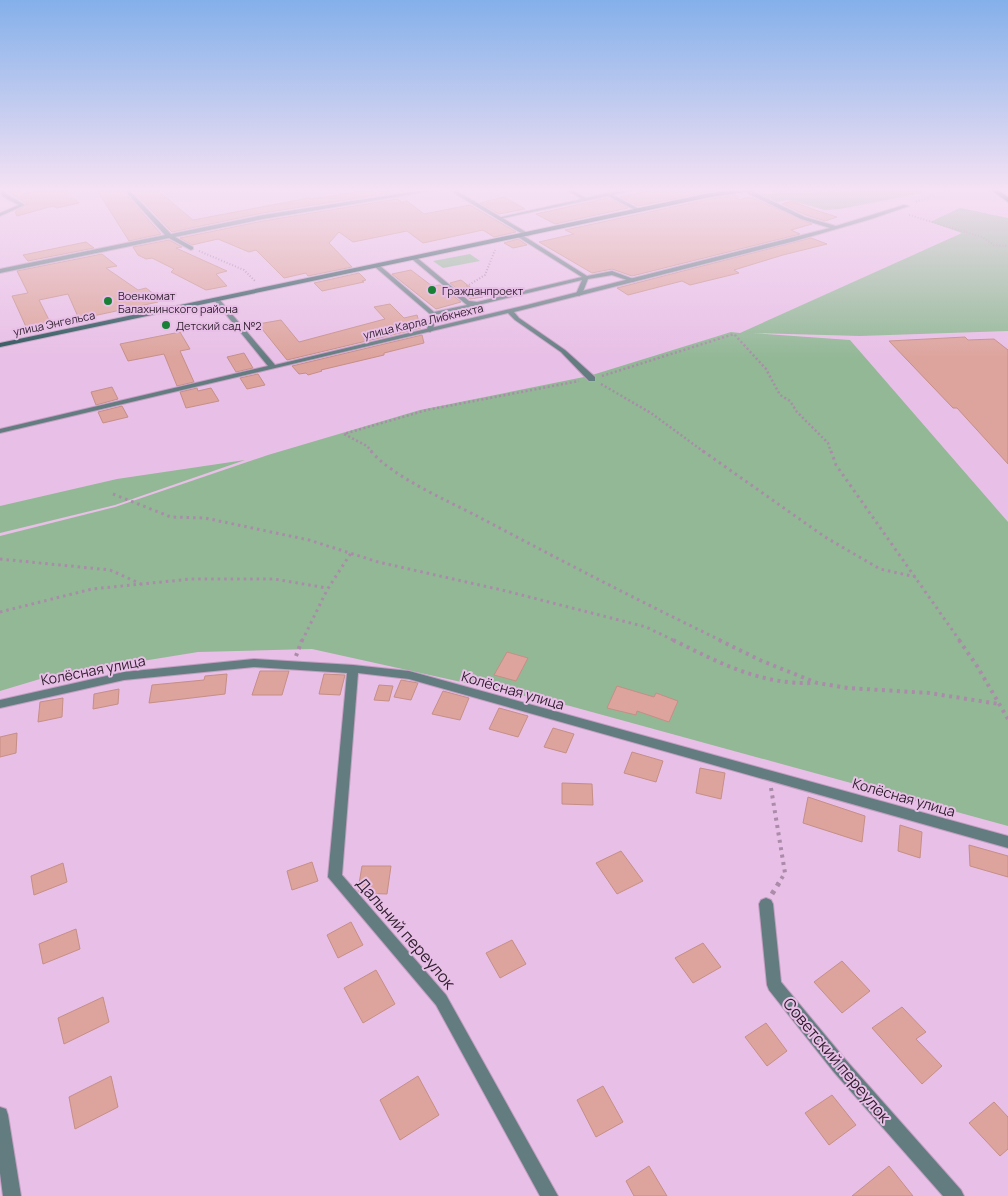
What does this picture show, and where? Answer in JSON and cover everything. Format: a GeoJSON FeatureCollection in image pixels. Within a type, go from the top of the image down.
{"type":"FeatureCollection","features":[{"type":"Feature","properties":{"kind":"main road","name":"улица Энгельса"},"geometry":{"type":"LineString","coordinates":[[0,345],[473,246]]}},
{"type":"Feature","properties":{"kind":"street"},"geometry":{"type":"LineString","coordinates":[[0,270],[116,246]]}},
{"type":"Feature","properties":{"kind":"street"},"geometry":{"type":"LineString","coordinates":[[187,246],[191,248]]}},
{"type":"Feature","properties":{"kind":"street","name":"улица Карла Либкнехта"},"geometry":{"type":"LineString","coordinates":[[0,431],[510,311],[766,246]]}},
{"type":"Feature","properties":{"kind":"street"},"geometry":{"type":"LineString","coordinates":[[216,300],[272,366]]}},
{"type":"Feature","properties":{"kind":"street"},"geometry":{"type":"LineString","coordinates":[[510,311],[517,319],[563,351],[592,379]]}},
{"type":"Feature","properties":{"kind":"street","name":"Колёсная улица"},"geometry":{"type":"LineString","coordinates":[[0,704],[124,676],[254,663],[353,669],[409,675],[570,722],[1008,842]]}},
{"type":"Feature","properties":{"kind":"street","name":"Дальний переулок"},"geometry":{"type":"LineString","coordinates":[[353,669],[335,877],[441,1000],[549,1196]]}},
{"type":"Feature","properties":{"kind":"street","name":"Советский переулок"},"geometry":{"type":"LineString","coordinates":[[766,904],[774,986],[839,1065],[955,1196]]}},
{"type":"Feature","properties":{"kind":"street"},"geometry":{"type":"LineString","coordinates":[[0,1115],[12,1196]]}},
{"type":"Feature","properties":{"kind":"lane"},"geometry":{"type":"LineString","coordinates":[[535,246],[586,278]]}},
{"type":"Feature","properties":{"kind":"lane"},"geometry":{"type":"LineString","coordinates":[[414,258],[466,303],[477,304]]}},
{"type":"Feature","properties":{"kind":"lane"},"geometry":{"type":"LineString","coordinates":[[377,266],[433,314]]}},
{"type":"Feature","properties":{"kind":"lane"},"geometry":{"type":"LineString","coordinates":[[433,314],[612,273],[633,280]]}},
{"type":"Feature","properties":{"kind":"lane"},"geometry":{"type":"LineString","coordinates":[[579,294],[586,278]]}},
{"type":"Feature","properties":{"kind":"lane"},"geometry":{"type":"LineString","coordinates":[[430,330],[433,314]]}},
{"type":"Feature","properties":{"kind":"path"},"geometry":{"type":"LineString","coordinates":[[455,293],[485,275],[497,246]]}},
{"type":"Feature","properties":{"kind":"path"},"geometry":{"type":"LineString","coordinates":[[191,248],[244,270],[263,290]]}},
{"type":"Feature","properties":{"kind":"path"},"geometry":{"type":"LineString","coordinates":[[817,683],[762,661],[534,546],[424,488],[379,461],[367,446],[344,434],[427,410],[592,379],[734,334],[753,353],[766,370],[780,394],[790,401],[797,412],[828,443],[836,465],[879,529],[916,577],[977,666],[1008,719]]}},
{"type":"Feature","properties":{"kind":"path"},"geometry":{"type":"LineString","coordinates":[[592,379],[652,413],[756,490],[825,537],[880,569],[916,577]]}},
{"type":"Feature","properties":{"kind":"path"},"geometry":{"type":"LineString","coordinates":[[113,494],[171,517],[205,518],[309,540],[378,562],[506,591],[646,627],[737,671],[791,684],[817,683],[848,688],[929,693],[999,704]]}},
{"type":"Feature","properties":{"kind":"path"},"geometry":{"type":"LineString","coordinates":[[293,666],[311,619],[327,588],[351,553]]}},
{"type":"Feature","properties":{"kind":"path"},"geometry":{"type":"LineString","coordinates":[[0,559],[110,570],[142,584]]}},
{"type":"Feature","properties":{"kind":"path"},"geometry":{"type":"LineString","coordinates":[[0,612],[92,589],[191,579],[274,579],[327,588]]}},
{"type":"Feature","properties":{"kind":"path"},"geometry":{"type":"LineString","coordinates":[[766,904],[785,873],[768,775]]}},
{"type":"Feature","properties":{"kind":"green space"},"geometry":{"type":"Polygon","coordinates":[[[934,246],[1008,246],[1008,331],[860,336],[752,333],[850,340],[1008,522],[1008,826],[570,706],[312,649],[198,652],[50,676],[0,691],[0,536],[115,507],[268,455],[420,410],[589,376],[731,332],[740,333],[934,246]]]}},
{"type":"Feature","properties":{"kind":"green space"},"geometry":{"type":"Polygon","coordinates":[[[470,254],[480,261],[443,268],[433,261],[470,254]]]}},
{"type":"Feature","properties":{"kind":"green space"},"geometry":{"type":"Polygon","coordinates":[[[245,460],[115,505],[0,533],[0,506],[117,479],[245,460]]]}},
{"type":"Feature","properties":{"kind":"building"},"geometry":{"type":"Polygon","coordinates":[[[68,246],[91,246],[94,248],[28,261],[23,255],[68,246]]]}},
{"type":"Feature","properties":{"kind":"building"},"geometry":{"type":"Polygon","coordinates":[[[180,246],[182,247],[176,248],[227,271],[216,274],[227,286],[206,290],[171,272],[174,269],[152,258],[146,259],[138,255],[133,247],[180,246]]]}},
{"type":"Feature","properties":{"kind":"building"},"geometry":{"type":"Polygon","coordinates":[[[234,246],[332,246],[352,267],[308,276],[306,273],[284,278],[256,250],[249,252],[234,246]]]}},
{"type":"Feature","properties":{"kind":"building"},"geometry":{"type":"Polygon","coordinates":[[[546,246],[753,246],[632,276],[612,269],[592,273],[546,246]]]}},
{"type":"Feature","properties":{"kind":"building"},"geometry":{"type":"Polygon","coordinates":[[[781,246],[820,246],[734,270],[739,273],[690,285],[682,281],[628,295],[617,288],[781,246]]]}},
{"type":"Feature","properties":{"kind":"building"},"geometry":{"type":"Polygon","coordinates":[[[102,254],[117,266],[106,268],[138,290],[146,288],[159,298],[154,299],[158,302],[79,319],[68,294],[39,300],[51,324],[27,329],[12,296],[28,293],[17,271],[102,254]]]}},
{"type":"Feature","properties":{"kind":"building"},"geometry":{"type":"Polygon","coordinates":[[[411,270],[432,286],[440,285],[461,302],[436,309],[392,274],[411,270]]]}},
{"type":"Feature","properties":{"kind":"building"},"geometry":{"type":"Polygon","coordinates":[[[359,273],[366,280],[362,281],[364,282],[322,291],[314,283],[359,273]]]}},
{"type":"Feature","properties":{"kind":"building"},"geometry":{"type":"Polygon","coordinates":[[[461,280],[483,297],[470,299],[450,283],[461,280]]]}},
{"type":"Feature","properties":{"kind":"building"},"geometry":{"type":"Polygon","coordinates":[[[390,304],[404,318],[417,315],[421,328],[287,360],[258,324],[281,320],[299,342],[385,319],[374,307],[390,304]]]}},
{"type":"Feature","properties":{"kind":"building"},"geometry":{"type":"Polygon","coordinates":[[[180,332],[190,349],[180,351],[194,382],[177,386],[164,354],[128,361],[120,344],[180,332]]]}},
{"type":"Feature","properties":{"kind":"building"},"geometry":{"type":"Polygon","coordinates":[[[422,335],[424,343],[308,375],[306,373],[299,374],[292,366],[422,335]]]}},
{"type":"Feature","properties":{"kind":"building"},"geometry":{"type":"Polygon","coordinates":[[[965,337],[968,340],[994,339],[1008,350],[1008,464],[957,408],[953,408],[889,341],[965,337]]]}},
{"type":"Feature","properties":{"kind":"building"},"geometry":{"type":"Polygon","coordinates":[[[244,353],[253,368],[236,372],[227,357],[244,353]]]}},
{"type":"Feature","properties":{"kind":"building"},"geometry":{"type":"Polygon","coordinates":[[[258,374],[265,385],[247,389],[240,378],[258,374]]]}},
{"type":"Feature","properties":{"kind":"building"},"geometry":{"type":"Polygon","coordinates":[[[112,387],[118,399],[96,405],[91,392],[112,387]]]}},
{"type":"Feature","properties":{"kind":"building"},"geometry":{"type":"Polygon","coordinates":[[[197,388],[198,391],[211,388],[219,401],[186,408],[180,392],[197,388]]]}},
{"type":"Feature","properties":{"kind":"building"},"geometry":{"type":"Polygon","coordinates":[[[122,406],[128,417],[103,423],[98,412],[122,406]]]}},
{"type":"Feature","properties":{"kind":"building"},"geometry":{"type":"Polygon","coordinates":[[[507,652],[528,658],[516,681],[494,675],[507,652]]]}},
{"type":"Feature","properties":{"kind":"building"},"geometry":{"type":"Polygon","coordinates":[[[260,671],[289,671],[282,695],[252,695],[260,671]]]}},
{"type":"Feature","properties":{"kind":"building"},"geometry":{"type":"Polygon","coordinates":[[[227,674],[225,694],[149,703],[152,685],[204,680],[205,676],[227,674]]]}},
{"type":"Feature","properties":{"kind":"building"},"geometry":{"type":"Polygon","coordinates":[[[324,674],[345,675],[340,695],[319,694],[324,674]]]}},
{"type":"Feature","properties":{"kind":"building"},"geometry":{"type":"Polygon","coordinates":[[[401,680],[418,683],[411,700],[394,697],[401,680]]]}},
{"type":"Feature","properties":{"kind":"building"},"geometry":{"type":"Polygon","coordinates":[[[379,685],[393,686],[389,701],[374,700],[379,685]]]}},
{"type":"Feature","properties":{"kind":"building"},"geometry":{"type":"Polygon","coordinates":[[[617,686],[654,697],[656,693],[678,701],[669,722],[637,711],[636,715],[607,708],[617,686]]]}},
{"type":"Feature","properties":{"kind":"building"},"geometry":{"type":"Polygon","coordinates":[[[119,689],[118,704],[93,709],[94,694],[119,689]]]}},
{"type":"Feature","properties":{"kind":"building"},"geometry":{"type":"Polygon","coordinates":[[[443,691],[469,698],[460,720],[432,714],[443,691]]]}},
{"type":"Feature","properties":{"kind":"building"},"geometry":{"type":"Polygon","coordinates":[[[63,698],[62,717],[38,722],[40,702],[63,698]]]}},
{"type":"Feature","properties":{"kind":"building"},"geometry":{"type":"Polygon","coordinates":[[[499,708],[528,716],[518,737],[489,729],[499,708]]]}},
{"type":"Feature","properties":{"kind":"building"},"geometry":{"type":"Polygon","coordinates":[[[553,728],[574,734],[566,753],[544,747],[553,728]]]}},
{"type":"Feature","properties":{"kind":"building"},"geometry":{"type":"Polygon","coordinates":[[[17,733],[16,753],[0,757],[0,737],[17,733]]]}},
{"type":"Feature","properties":{"kind":"building"},"geometry":{"type":"Polygon","coordinates":[[[632,752],[663,761],[656,782],[624,773],[632,752]]]}},
{"type":"Feature","properties":{"kind":"building"},"geometry":{"type":"Polygon","coordinates":[[[700,768],[725,773],[721,799],[696,793],[700,768]]]}},
{"type":"Feature","properties":{"kind":"building"},"geometry":{"type":"Polygon","coordinates":[[[562,783],[592,784],[593,805],[562,804],[562,783]]]}},
{"type":"Feature","properties":{"kind":"building"},"geometry":{"type":"Polygon","coordinates":[[[808,797],[865,816],[862,842],[803,823],[808,797]]]}},
{"type":"Feature","properties":{"kind":"building"},"geometry":{"type":"Polygon","coordinates":[[[900,825],[922,832],[920,858],[898,851],[900,825]]]}},
{"type":"Feature","properties":{"kind":"building"},"geometry":{"type":"Polygon","coordinates":[[[969,845],[1008,856],[1008,877],[970,866],[969,845]]]}},
{"type":"Feature","properties":{"kind":"building"},"geometry":{"type":"Polygon","coordinates":[[[621,851],[643,881],[617,894],[596,863],[621,851]]]}},
{"type":"Feature","properties":{"kind":"building"},"geometry":{"type":"Polygon","coordinates":[[[312,862],[318,881],[292,890],[287,871],[312,862]]]}},
{"type":"Feature","properties":{"kind":"building"},"geometry":{"type":"Polygon","coordinates":[[[63,863],[67,882],[34,895],[31,876],[63,863]]]}},
{"type":"Feature","properties":{"kind":"building"},"geometry":{"type":"Polygon","coordinates":[[[362,866],[391,866],[387,894],[360,893],[358,890],[362,866]]]}},
{"type":"Feature","properties":{"kind":"building"},"geometry":{"type":"Polygon","coordinates":[[[351,922],[363,945],[338,958],[327,935],[351,922]]]}},
{"type":"Feature","properties":{"kind":"building"},"geometry":{"type":"Polygon","coordinates":[[[76,929],[80,949],[43,964],[39,944],[76,929]]]}},
{"type":"Feature","properties":{"kind":"building"},"geometry":{"type":"Polygon","coordinates":[[[512,940],[526,964],[500,978],[486,953],[512,940]]]}},
{"type":"Feature","properties":{"kind":"building"},"geometry":{"type":"Polygon","coordinates":[[[703,943],[721,967],[693,983],[675,958],[703,943]]]}},
{"type":"Feature","properties":{"kind":"building"},"geometry":{"type":"Polygon","coordinates":[[[842,961],[870,991],[842,1013],[814,982],[842,961]]]}},
{"type":"Feature","properties":{"kind":"building"},"geometry":{"type":"Polygon","coordinates":[[[376,970],[395,1004],[363,1023],[344,988],[376,970]]]}},
{"type":"Feature","properties":{"kind":"building"},"geometry":{"type":"Polygon","coordinates":[[[103,997],[109,1022],[64,1044],[58,1018],[103,997]]]}},
{"type":"Feature","properties":{"kind":"building"},"geometry":{"type":"Polygon","coordinates":[[[902,1007],[926,1032],[916,1039],[942,1066],[922,1084],[872,1028],[902,1007]]]}},
{"type":"Feature","properties":{"kind":"building"},"geometry":{"type":"Polygon","coordinates":[[[766,1023],[787,1051],[767,1066],[745,1037],[766,1023]]]}},
{"type":"Feature","properties":{"kind":"building"},"geometry":{"type":"Polygon","coordinates":[[[111,1076],[118,1107],[75,1129],[69,1097],[111,1076]]]}},
{"type":"Feature","properties":{"kind":"building"},"geometry":{"type":"Polygon","coordinates":[[[418,1076],[439,1115],[400,1140],[380,1100],[418,1076]]]}},
{"type":"Feature","properties":{"kind":"building"},"geometry":{"type":"Polygon","coordinates":[[[603,1086],[623,1122],[596,1137],[577,1100],[603,1086]]]}},
{"type":"Feature","properties":{"kind":"building"},"geometry":{"type":"Polygon","coordinates":[[[832,1095],[856,1125],[829,1145],[805,1113],[832,1095]]]}},
{"type":"Feature","properties":{"kind":"building"},"geometry":{"type":"Polygon","coordinates":[[[994,1102],[1008,1117],[1008,1149],[1000,1156],[969,1123],[994,1102]]]}},
{"type":"Feature","properties":{"kind":"building"},"geometry":{"type":"Polygon","coordinates":[[[649,1166],[667,1196],[634,1196],[626,1181],[649,1166]]]}},
{"type":"Feature","properties":{"kind":"building"},"geometry":{"type":"Polygon","coordinates":[[[889,1166],[913,1196],[852,1196],[889,1166]]]}},
{"type":"Feature","properties":{"kind":"place","name":"Гражданпроект"},"geometry":{"type":"Point","coordinates":[432,290]}},
{"type":"Feature","properties":{"kind":"place","name":"Военкомат Балахнинского района"},"geometry":{"type":"Point","coordinates":[108,301]}},
{"type":"Feature","properties":{"kind":"place","name":"Детский сад №2"},"geometry":{"type":"Point","coordinates":[166,325]}}]}
